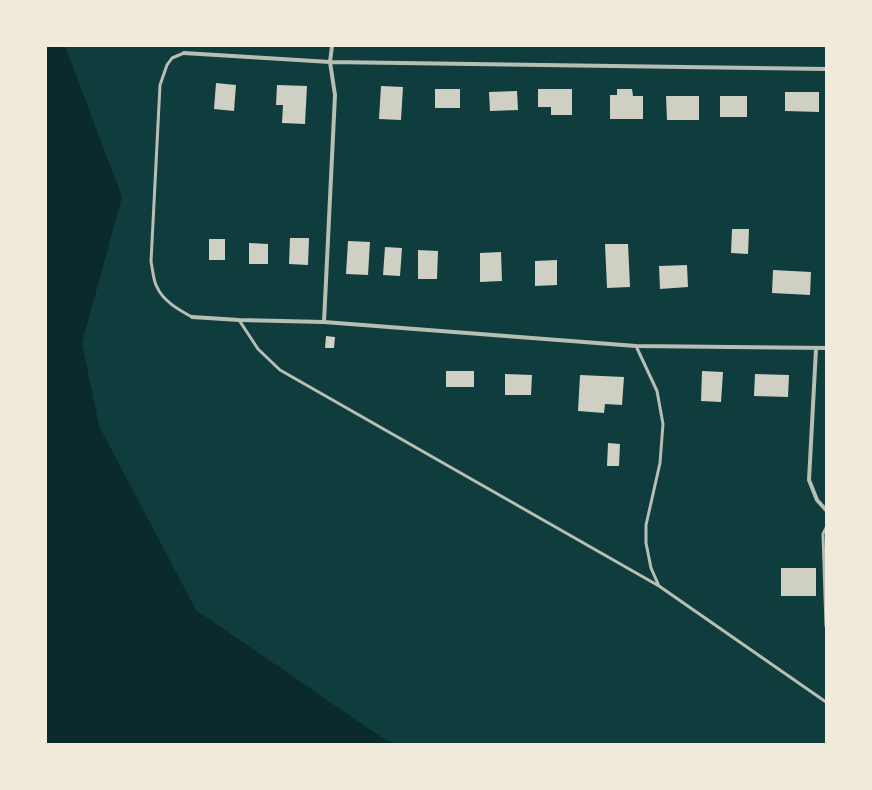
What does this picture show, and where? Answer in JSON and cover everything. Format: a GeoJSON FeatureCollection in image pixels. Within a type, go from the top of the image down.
{"type":"FeatureCollection","features":[{"type":"Feature","properties":{"kind":"street"},"geometry":{"type":"LineString","coordinates":[[324,322],[335,95],[330,62],[332,46]]}},
{"type":"Feature","properties":{"kind":"street"},"geometry":{"type":"LineString","coordinates":[[184,53],[330,62],[826,69]]}},
{"type":"Feature","properties":{"kind":"street"},"geometry":{"type":"LineString","coordinates":[[192,316],[239,320],[324,322],[636,346],[826,348]]}},
{"type":"Feature","properties":{"kind":"street"},"geometry":{"type":"LineString","coordinates":[[816,348],[809,480],[817,500],[826,510]]}},
{"type":"Feature","properties":{"kind":"lane"},"geometry":{"type":"LineString","coordinates":[[184,53],[172,58],[166,65],[160,85],[151,262],[157,287],[166,299],[178,310],[192,316]]}},
{"type":"Feature","properties":{"kind":"lane"},"geometry":{"type":"LineString","coordinates":[[239,320],[258,349],[280,370],[659,586],[826,702]]}},
{"type":"Feature","properties":{"kind":"lane"},"geometry":{"type":"LineString","coordinates":[[636,346],[656,391],[663,424],[660,463],[646,525],[646,543],[651,568],[659,586]]}},
{"type":"Feature","properties":{"kind":"lane"},"geometry":{"type":"LineString","coordinates":[[826,528],[823,534],[826,626]]}},
{"type":"Feature","properties":{"kind":"water"},"geometry":{"type":"Polygon","coordinates":[[[46,46],[65,46],[122,197],[82,343],[99,426],[196,610],[384,739],[396,744],[46,744],[46,46]]]}},
{"type":"Feature","properties":{"kind":"building"},"geometry":{"type":"Polygon","coordinates":[[[216,83],[236,85],[234,111],[214,109],[216,83]]]}},
{"type":"Feature","properties":{"kind":"building"},"geometry":{"type":"Polygon","coordinates":[[[277,85],[307,86],[305,124],[282,123],[283,105],[276,105],[277,85]]]}},
{"type":"Feature","properties":{"kind":"building"},"geometry":{"type":"Polygon","coordinates":[[[381,86],[403,87],[401,120],[379,119],[381,86]]]}},
{"type":"Feature","properties":{"kind":"building"},"geometry":{"type":"Polygon","coordinates":[[[435,89],[460,89],[460,108],[435,108],[435,89]]]}},
{"type":"Feature","properties":{"kind":"building"},"geometry":{"type":"Polygon","coordinates":[[[538,89],[572,89],[572,115],[551,115],[551,107],[538,107],[538,89]]]}},
{"type":"Feature","properties":{"kind":"building"},"geometry":{"type":"Polygon","coordinates":[[[617,89],[632,89],[633,96],[643,96],[643,119],[610,119],[610,95],[617,95],[617,89]]]}},
{"type":"Feature","properties":{"kind":"building"},"geometry":{"type":"Polygon","coordinates":[[[517,91],[518,110],[490,111],[489,92],[517,91]]]}},
{"type":"Feature","properties":{"kind":"building"},"geometry":{"type":"Polygon","coordinates":[[[785,92],[819,92],[819,112],[785,111],[785,92]]]}},
{"type":"Feature","properties":{"kind":"building"},"geometry":{"type":"Polygon","coordinates":[[[666,96],[699,96],[699,120],[667,120],[666,96]]]}},
{"type":"Feature","properties":{"kind":"building"},"geometry":{"type":"Polygon","coordinates":[[[720,96],[747,96],[747,117],[720,117],[720,96]]]}},
{"type":"Feature","properties":{"kind":"building"},"geometry":{"type":"Polygon","coordinates":[[[732,229],[749,229],[748,254],[731,253],[732,229]]]}},
{"type":"Feature","properties":{"kind":"building"},"geometry":{"type":"Polygon","coordinates":[[[290,238],[309,238],[308,265],[289,264],[290,238]]]}},
{"type":"Feature","properties":{"kind":"building"},"geometry":{"type":"Polygon","coordinates":[[[209,239],[225,239],[225,260],[209,260],[209,239]]]}},
{"type":"Feature","properties":{"kind":"building"},"geometry":{"type":"Polygon","coordinates":[[[348,241],[370,242],[368,275],[346,274],[348,241]]]}},
{"type":"Feature","properties":{"kind":"building"},"geometry":{"type":"Polygon","coordinates":[[[249,243],[268,244],[268,264],[249,264],[249,243]]]}},
{"type":"Feature","properties":{"kind":"building"},"geometry":{"type":"Polygon","coordinates":[[[605,244],[628,244],[630,287],[607,288],[605,244]]]}},
{"type":"Feature","properties":{"kind":"building"},"geometry":{"type":"Polygon","coordinates":[[[385,247],[402,248],[400,276],[383,275],[385,247]]]}},
{"type":"Feature","properties":{"kind":"building"},"geometry":{"type":"Polygon","coordinates":[[[418,250],[438,251],[437,279],[418,279],[418,250]]]}},
{"type":"Feature","properties":{"kind":"building"},"geometry":{"type":"Polygon","coordinates":[[[501,252],[502,281],[480,282],[480,253],[501,252]]]}},
{"type":"Feature","properties":{"kind":"building"},"geometry":{"type":"Polygon","coordinates":[[[557,260],[557,285],[535,286],[535,261],[557,260]]]}},
{"type":"Feature","properties":{"kind":"building"},"geometry":{"type":"Polygon","coordinates":[[[687,265],[688,287],[660,289],[659,266],[687,265]]]}},
{"type":"Feature","properties":{"kind":"building"},"geometry":{"type":"Polygon","coordinates":[[[773,270],[811,272],[810,295],[772,293],[773,270]]]}},
{"type":"Feature","properties":{"kind":"building"},"geometry":{"type":"Polygon","coordinates":[[[326,336],[335,337],[334,348],[325,348],[326,336]]]}},
{"type":"Feature","properties":{"kind":"building"},"geometry":{"type":"Polygon","coordinates":[[[446,371],[474,371],[474,387],[446,387],[446,371]]]}},
{"type":"Feature","properties":{"kind":"building"},"geometry":{"type":"Polygon","coordinates":[[[702,371],[723,372],[721,402],[701,401],[702,371]]]}},
{"type":"Feature","properties":{"kind":"building"},"geometry":{"type":"Polygon","coordinates":[[[505,374],[532,375],[531,395],[505,395],[505,374]]]}},
{"type":"Feature","properties":{"kind":"building"},"geometry":{"type":"Polygon","coordinates":[[[755,374],[789,375],[788,397],[754,396],[755,374]]]}},
{"type":"Feature","properties":{"kind":"building"},"geometry":{"type":"Polygon","coordinates":[[[580,375],[624,377],[622,405],[605,404],[604,413],[578,411],[580,375]]]}},
{"type":"Feature","properties":{"kind":"building"},"geometry":{"type":"Polygon","coordinates":[[[608,443],[620,444],[619,466],[607,466],[608,443]]]}},
{"type":"Feature","properties":{"kind":"building"},"geometry":{"type":"Polygon","coordinates":[[[781,568],[816,568],[816,596],[781,596],[781,568]]]}}]}
